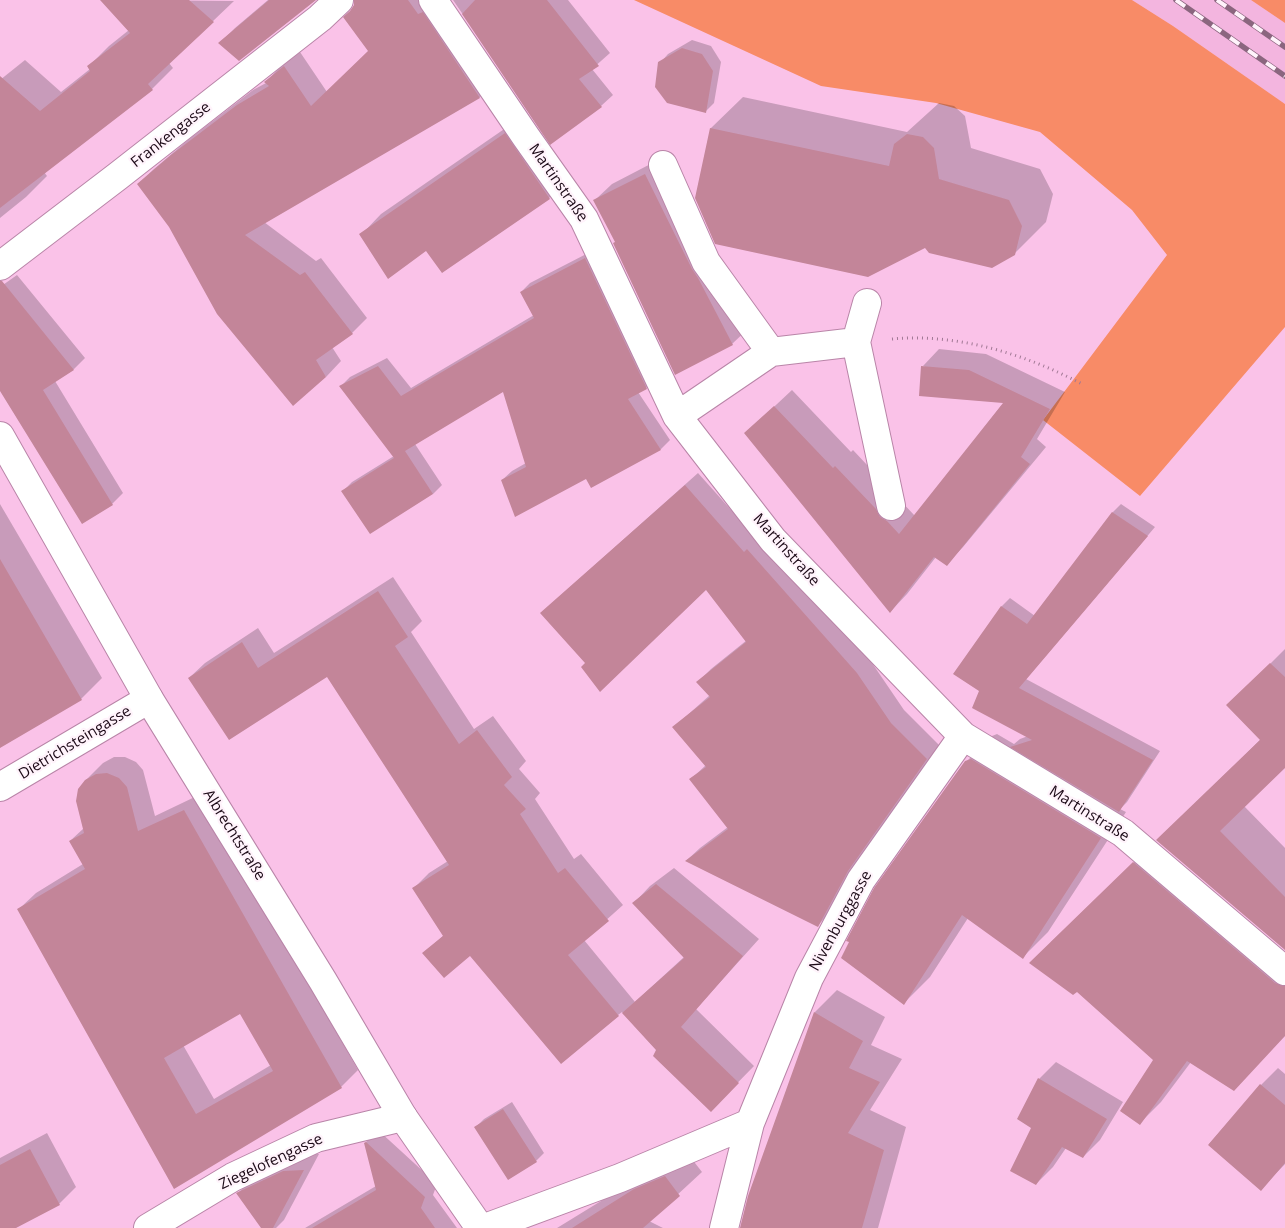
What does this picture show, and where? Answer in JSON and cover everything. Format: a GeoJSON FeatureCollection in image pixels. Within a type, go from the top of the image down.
{"type":"FeatureCollection","features":[{"type":"Feature","properties":{"kind":"street","name":"Frankengasse"},"geometry":{"type":"LineString","coordinates":[[0,266],[313,24],[339,0]]}},
{"type":"Feature","properties":{"kind":"street","name":"Martinstraße"},"geometry":{"type":"LineString","coordinates":[[433,0],[526,138],[584,218],[677,416],[773,540],[963,736],[1123,833],[1285,971]]}},
{"type":"Feature","properties":{"kind":"street"},"geometry":{"type":"LineString","coordinates":[[663,165],[706,262],[771,352]]}},
{"type":"Feature","properties":{"kind":"street"},"geometry":{"type":"LineString","coordinates":[[867,303],[856,342],[891,506]]}},
{"type":"Feature","properties":{"kind":"street"},"geometry":{"type":"LineString","coordinates":[[677,416],[771,352],[856,342]]}},
{"type":"Feature","properties":{"kind":"street","name":"Albrechtstraße"},"geometry":{"type":"LineString","coordinates":[[0,436],[149,698],[323,981],[403,1117],[480,1228]]}},
{"type":"Feature","properties":{"kind":"street","name":"Dietrichsteingasse"},"geometry":{"type":"LineString","coordinates":[[0,787],[149,698]]}},
{"type":"Feature","properties":{"kind":"street","name":"Nivenburggasse"},"geometry":{"type":"LineString","coordinates":[[724,1228],[750,1123],[809,978],[861,880],[963,736]]}},
{"type":"Feature","properties":{"kind":"street","name":"Ziegelofengasse"},"geometry":{"type":"LineString","coordinates":[[148,1228],[233,1177],[316,1138],[403,1117]]}},
{"type":"Feature","properties":{"kind":"street"},"geometry":{"type":"LineString","coordinates":[[485,1228],[620,1178],[750,1123]]}},
{"type":"Feature","properties":{"kind":"path"},"geometry":{"type":"LineString","coordinates":[[856,342],[907,338],[968,342],[1042,364],[1082,384]]}},
{"type":"Feature","properties":{"kind":"shaded area"},"geometry":{"type":"Polygon","coordinates":[[[634,0],[1132,0],[1173,26],[1285,104],[1285,327],[1140,496],[1043,420],[1167,255],[1132,210],[1040,132],[936,103],[821,86],[634,0]]]}},
{"type":"Feature","properties":{"kind":"shaded area"},"geometry":{"type":"Polygon","coordinates":[[[1132,0],[1251,0],[1285,23],[1285,104],[1173,26],[1132,0]]]}},
{"type":"Feature","properties":{"kind":"shaded area"},"geometry":{"type":"Polygon","coordinates":[[[1251,0],[1285,0],[1285,23],[1251,0]]]}},
{"type":"Feature","properties":{"kind":"building"},"geometry":{"type":"Polygon","coordinates":[[[100,0],[189,0],[214,22],[148,84],[153,90],[0,208],[0,76],[40,111],[90,71],[87,66],[130,33],[100,0]]]}},
{"type":"Feature","properties":{"kind":"building"},"geometry":{"type":"Polygon","coordinates":[[[269,0],[316,0],[239,61],[218,43],[269,0]]]}},
{"type":"Feature","properties":{"kind":"building"},"geometry":{"type":"Polygon","coordinates":[[[354,0],[408,0],[418,14],[423,12],[480,98],[245,235],[300,275],[305,272],[353,334],[316,360],[326,377],[293,406],[217,314],[169,227],[137,184],[171,155],[237,105],[269,86],[264,82],[284,66],[311,106],[368,51],[343,17],[354,5],[354,0]]]}},
{"type":"Feature","properties":{"kind":"building"},"geometry":{"type":"Polygon","coordinates":[[[475,0],[547,0],[599,66],[579,79],[602,107],[550,145],[462,14],[475,0]]]}},
{"type":"Feature","properties":{"kind":"building"},"geometry":{"type":"Polygon","coordinates":[[[682,48],[702,54],[713,71],[706,113],[667,103],[655,87],[658,62],[682,48]]]}},
{"type":"Feature","properties":{"kind":"building"},"geometry":{"type":"Polygon","coordinates":[[[710,128],[889,166],[894,144],[907,134],[923,137],[934,148],[939,179],[1009,200],[1022,226],[1015,255],[992,268],[929,253],[925,248],[868,277],[715,244],[695,198],[710,128]]]}},
{"type":"Feature","properties":{"kind":"building"},"geometry":{"type":"Polygon","coordinates":[[[505,133],[550,199],[442,273],[426,251],[388,279],[359,234],[505,133]]]}},
{"type":"Feature","properties":{"kind":"building"},"geometry":{"type":"Polygon","coordinates":[[[645,174],[692,269],[733,345],[675,375],[613,243],[615,242],[593,200],[645,174]]]}},
{"type":"Feature","properties":{"kind":"building"},"geometry":{"type":"Polygon","coordinates":[[[585,258],[647,389],[628,399],[661,450],[591,488],[586,479],[515,517],[501,480],[526,467],[503,392],[405,451],[433,494],[370,534],[341,491],[394,458],[339,386],[378,366],[401,396],[534,318],[520,292],[585,258]]]}},
{"type":"Feature","properties":{"kind":"building"},"geometry":{"type":"Polygon","coordinates":[[[0,281],[2,281],[74,370],[43,390],[113,505],[82,524],[0,391],[0,281]]]}},
{"type":"Feature","properties":{"kind":"building"},"geometry":{"type":"Polygon","coordinates":[[[921,366],[969,370],[1050,409],[1021,457],[1030,464],[947,566],[934,557],[890,613],[744,433],[774,406],[833,468],[835,466],[876,509],[880,517],[887,521],[899,534],[1003,403],[919,396],[921,366]]]}},
{"type":"Feature","properties":{"kind":"building"},"geometry":{"type":"Polygon","coordinates":[[[685,485],[744,552],[747,549],[857,673],[891,723],[927,759],[848,871],[818,927],[685,861],[728,829],[689,779],[706,767],[672,727],[710,697],[696,682],[746,642],[706,590],[600,692],[581,667],[585,663],[540,613],[685,485]]]}},
{"type":"Feature","properties":{"kind":"building"},"geometry":{"type":"Polygon","coordinates":[[[1112,512],[1148,536],[1019,688],[1153,760],[1119,812],[1010,747],[1032,740],[972,708],[979,691],[953,674],[1001,606],[1027,624],[1112,512]]]}},
{"type":"Feature","properties":{"kind":"building"},"geometry":{"type":"Polygon","coordinates":[[[0,559],[82,700],[0,748],[0,559]]]}},
{"type":"Feature","properties":{"kind":"building"},"geometry":{"type":"Polygon","coordinates":[[[378,591],[408,637],[395,646],[459,744],[477,730],[512,777],[504,785],[526,809],[520,814],[558,873],[565,868],[609,921],[568,955],[619,1016],[561,1064],[470,956],[444,978],[422,953],[443,936],[412,888],[449,865],[327,677],[229,740],[188,678],[242,642],[258,668],[378,591]]]}},
{"type":"Feature","properties":{"kind":"building"},"geometry":{"type":"Polygon","coordinates":[[[1270,663],[1285,677],[1285,768],[1220,831],[1285,897],[1285,950],[1156,840],[1260,740],[1226,705],[1270,663]]]}},
{"type":"Feature","properties":{"kind":"building"},"geometry":{"type":"Polygon","coordinates":[[[971,759],[1101,838],[1023,959],[962,915],[904,1005],[841,958],[849,942],[846,941],[874,888],[965,761],[971,759]]]}},
{"type":"Feature","properties":{"kind":"building"},"geometry":{"type":"Polygon","coordinates":[[[107,773],[119,778],[127,787],[138,831],[184,810],[342,1088],[174,1189],[17,909],[85,869],[69,841],[84,833],[76,801],[78,789],[85,780],[96,774],[107,773]],[[240,1014],[164,1058],[196,1114],[273,1071],[240,1014]]]}},
{"type":"Feature","properties":{"kind":"building"},"geometry":{"type":"Polygon","coordinates":[[[1133,862],[1275,983],[1285,986],[1285,1036],[1234,1091],[1187,1061],[1140,1125],[1120,1111],[1153,1060],[1077,992],[1073,995],[1029,963],[1133,862]]]}},
{"type":"Feature","properties":{"kind":"building"},"geometry":{"type":"Polygon","coordinates":[[[656,884],[743,956],[681,1027],[739,1083],[711,1112],[653,1056],[656,1050],[622,1013],[684,958],[632,903],[656,884]]]}},
{"type":"Feature","properties":{"kind":"building"},"geometry":{"type":"Polygon","coordinates":[[[814,1012],[863,1041],[849,1068],[880,1082],[848,1133],[884,1150],[862,1228],[740,1228],[748,1196],[814,1012]]]}},
{"type":"Feature","properties":{"kind":"building"},"geometry":{"type":"Polygon","coordinates":[[[1038,1078],[1107,1119],[1083,1158],[1062,1147],[1036,1185],[1010,1171],[1031,1128],[1017,1119],[1038,1078]]]}},
{"type":"Feature","properties":{"kind":"building"},"geometry":{"type":"Polygon","coordinates":[[[1260,1084],[1285,1105],[1285,1163],[1261,1191],[1208,1145],[1260,1084]]]}},
{"type":"Feature","properties":{"kind":"building"},"geometry":{"type":"Polygon","coordinates":[[[503,1109],[537,1162],[508,1180],[474,1127],[503,1109]]]}},
{"type":"Feature","properties":{"kind":"building"},"geometry":{"type":"Polygon","coordinates":[[[366,1142],[425,1197],[421,1208],[435,1228],[312,1228],[376,1190],[364,1143],[366,1142]]]}},
{"type":"Feature","properties":{"kind":"building"},"geometry":{"type":"Polygon","coordinates":[[[30,1149],[60,1205],[16,1228],[0,1228],[0,1165],[30,1149]]]}},
{"type":"Feature","properties":{"kind":"building"},"geometry":{"type":"Polygon","coordinates":[[[304,1170],[273,1228],[261,1228],[236,1193],[283,1171],[304,1170]]]}},
{"type":"Feature","properties":{"kind":"building"},"geometry":{"type":"Polygon","coordinates":[[[665,1176],[680,1196],[643,1228],[572,1228],[634,1189],[665,1176]]]}},
{"type":"Feature","properties":{"kind":"railway"},"geometry":{"type":"LineString","coordinates":[[1176,0],[1285,76]]}},
{"type":"Feature","properties":{"kind":"railway"},"geometry":{"type":"LineString","coordinates":[[1217,0],[1285,47]]}}]}
